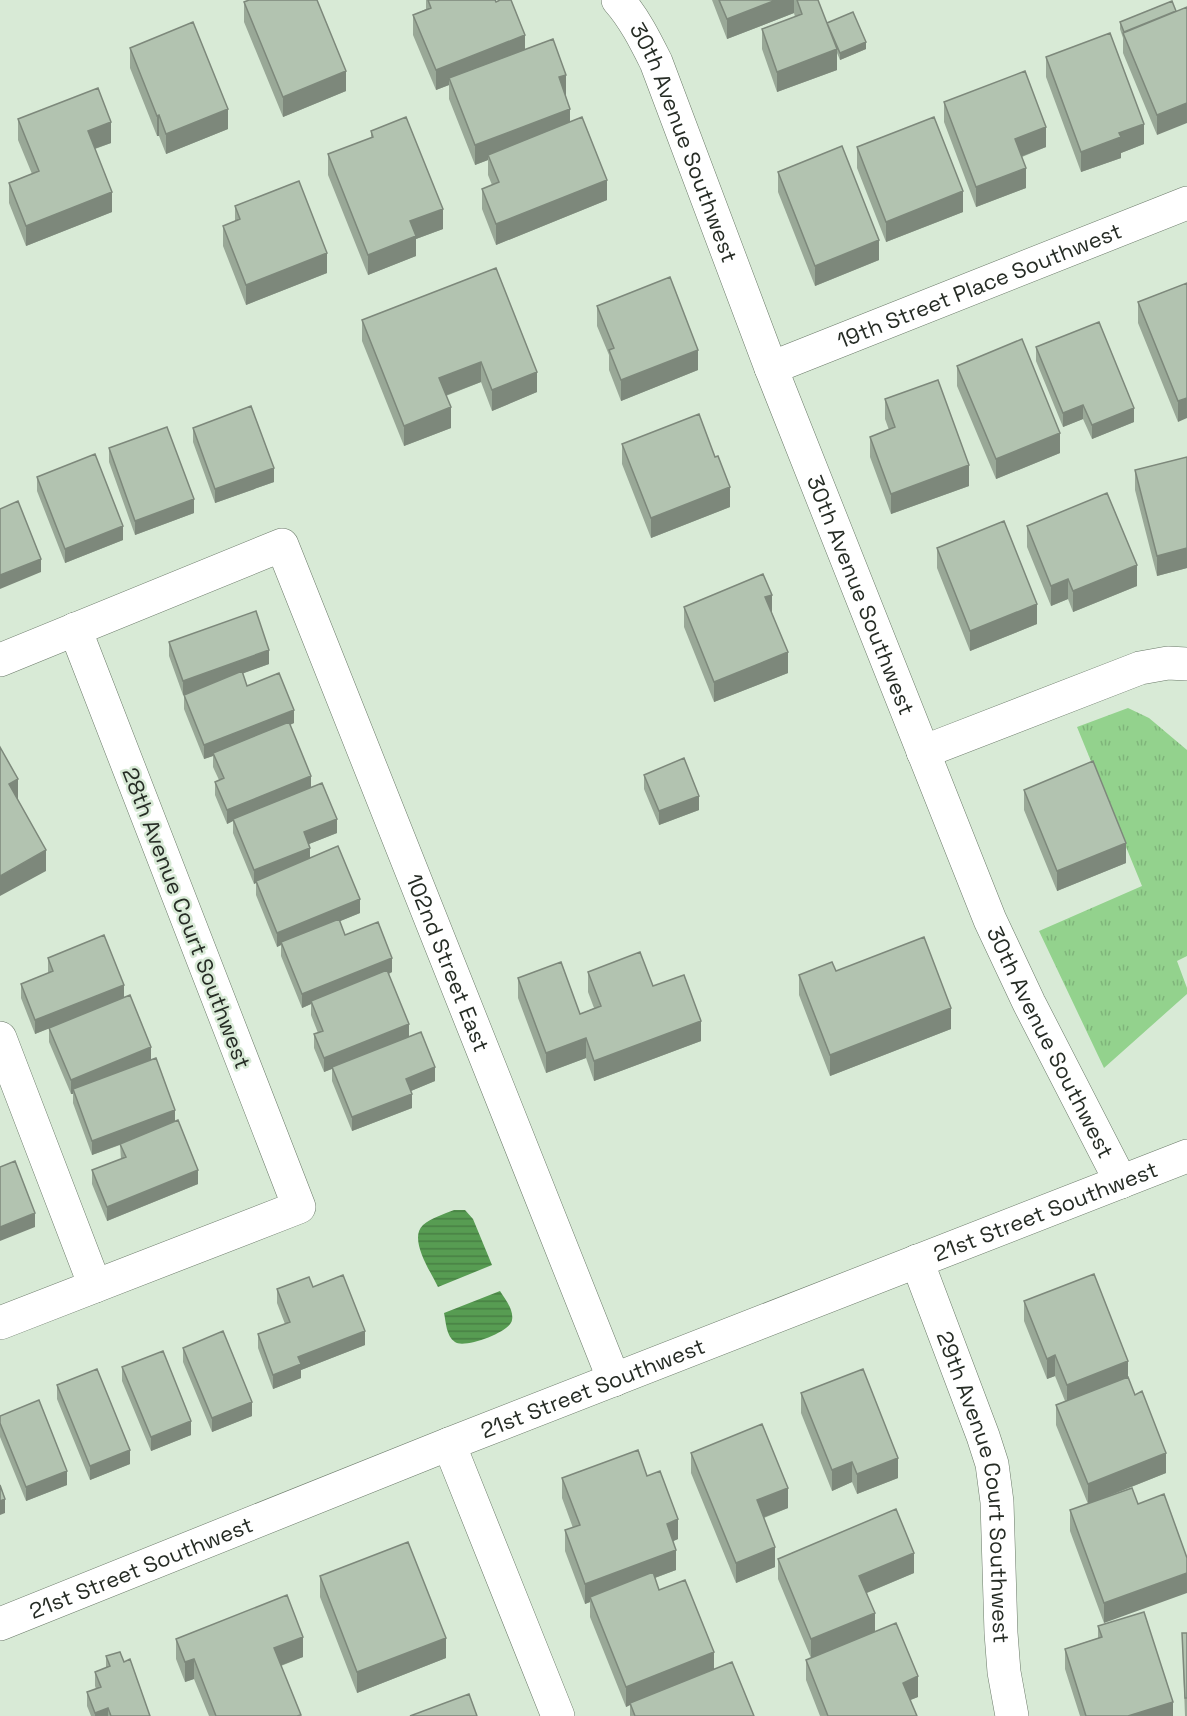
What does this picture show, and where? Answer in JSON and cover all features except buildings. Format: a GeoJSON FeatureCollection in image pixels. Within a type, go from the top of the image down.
{"type":"FeatureCollection","features":[{"type":"Feature","properties":{"kind":"street","name":"30th Avenue Southwest"},"geometry":{"type":"LineString","coordinates":[[618,0],[643,36],[656,62],[771,368],[990,920],[1029,1003],[1121,1182]]}},
{"type":"Feature","properties":{"kind":"street","name":"19th Street Place Southwest"},"geometry":{"type":"LineString","coordinates":[[771,368],[1187,203]]}},
{"type":"Feature","properties":{"kind":"street","name":"102nd Street East"},"geometry":{"type":"LineString","coordinates":[[75,629],[282,545],[614,1380]]}},
{"type":"Feature","properties":{"kind":"street"},"geometry":{"type":"LineString","coordinates":[[0,660],[75,629]]}},
{"type":"Feature","properties":{"kind":"street","name":"28th Avenue Court Southwest"},"geometry":{"type":"LineString","coordinates":[[75,629],[299,1207],[95,1286]]}},
{"type":"Feature","properties":{"kind":"street"},"geometry":{"type":"LineString","coordinates":[[923,752],[1140,668],[1168,663],[1187,664]]}},
{"type":"Feature","properties":{"kind":"street"},"geometry":{"type":"LineString","coordinates":[[0,1038],[10,1094],[95,1286],[0,1323]]}},
{"type":"Feature","properties":{"kind":"street","name":"21st Street Southwest"},"geometry":{"type":"LineString","coordinates":[[0,1624],[449,1444],[1187,1156]]}},
{"type":"Feature","properties":{"kind":"street","name":"29th Avenue Court Southwest"},"geometry":{"type":"LineString","coordinates":[[917,1261],[992,1464],[997,1502],[1001,1643],[1012,1716]]}},
{"type":"Feature","properties":{"kind":"street"},"geometry":{"type":"LineString","coordinates":[[449,1444],[558,1716]]}},
{"type":"Feature","properties":{"kind":"green space"},"geometry":{"type":"Polygon","coordinates":[[[1128,708],[1149,718],[1187,750],[1187,956],[1177,961],[1187,994],[1104,1068],[1039,931],[1142,886],[1077,727],[1128,708]]]}},
{"type":"Feature","properties":{"kind":"shaded area"},"geometry":{"type":"Polygon","coordinates":[[[454,1210],[465,1210],[473,1219],[492,1265],[438,1287],[422,1256],[419,1247],[419,1231],[430,1220],[454,1210]]]}},
{"type":"Feature","properties":{"kind":"shaded area"},"geometry":{"type":"Polygon","coordinates":[[[500,1291],[512,1312],[510,1325],[496,1334],[477,1341],[460,1344],[455,1342],[447,1329],[444,1313],[500,1291]]]}}]}
